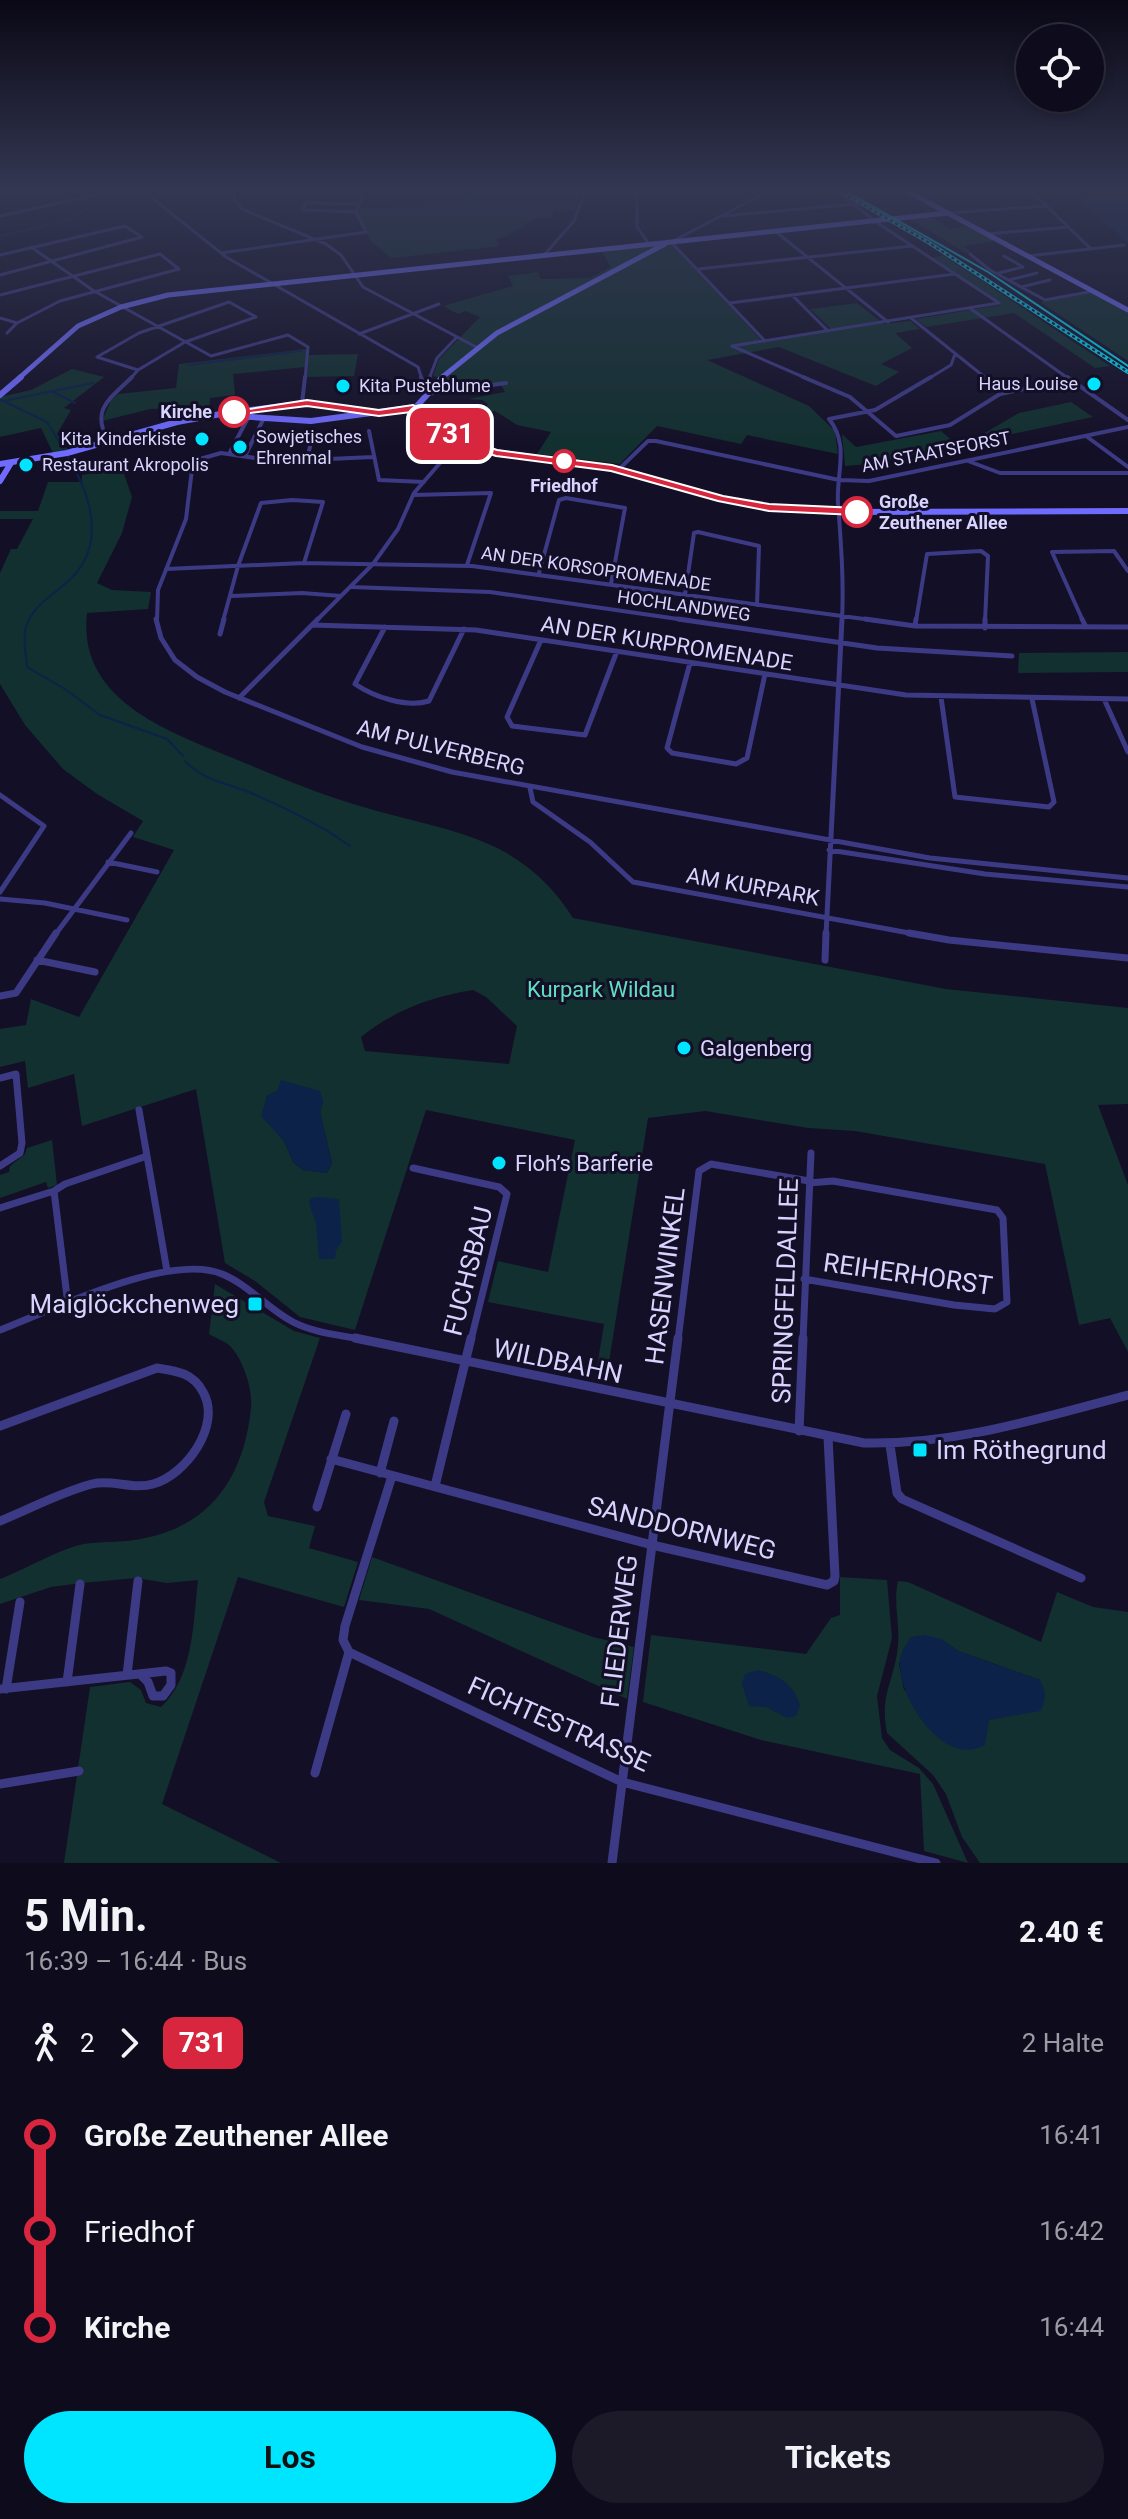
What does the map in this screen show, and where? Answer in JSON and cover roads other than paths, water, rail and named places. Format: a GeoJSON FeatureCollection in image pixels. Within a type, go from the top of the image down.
{"type":"FeatureCollection","features":[{"type":"Feature","properties":{"kind":"main road"},"geometry":{"type":"LineString","coordinates":[[0,395],[68,332],[121,307],[181,293],[327,277]]}},
{"type":"Feature","properties":{"kind":"main road"},"geometry":{"type":"LineString","coordinates":[[221,415],[311,421],[413,408],[478,348],[504,329],[604,277]]}},
{"type":"Feature","properties":{"kind":"main road"},"geometry":{"type":"LineString","coordinates":[[1067,277],[1128,310]]}},
{"type":"Feature","properties":{"kind":"main road"},"geometry":{"type":"LineString","coordinates":[[0,464],[73,451],[177,422],[302,403],[379,413]]}},
{"type":"Feature","properties":{"kind":"main road"},"geometry":{"type":"LineString","coordinates":[[413,408],[460,440],[496,453],[618,470],[742,503],[791,510],[839,512],[1128,511]]}},
{"type":"Feature","properties":{"kind":"main road"},"geometry":{"type":"LineString","coordinates":[[0,481],[11,463]]}},
{"type":"Feature","properties":{"kind":"street"},"geometry":{"type":"LineString","coordinates":[[0,295],[65,277]]}},
{"type":"Feature","properties":{"kind":"street"},"geometry":{"type":"LineString","coordinates":[[70,277],[214,357],[285,334],[308,347],[302,403]]}},
{"type":"Feature","properties":{"kind":"street"},"geometry":{"type":"LineString","coordinates":[[7,333],[17,323],[51,304],[148,277]]}},
{"type":"Feature","properties":{"kind":"street"},"geometry":{"type":"LineString","coordinates":[[260,277],[418,367],[430,391],[506,383]]}},
{"type":"Feature","properties":{"kind":"street"},"geometry":{"type":"LineString","coordinates":[[355,277],[359,285],[478,348]]}},
{"type":"Feature","properties":{"kind":"street"},"geometry":{"type":"LineString","coordinates":[[705,277],[765,341]]}},
{"type":"Feature","properties":{"kind":"street"},"geometry":{"type":"LineString","coordinates":[[832,277],[888,322]]}},
{"type":"Feature","properties":{"kind":"street"},"geometry":{"type":"LineString","coordinates":[[730,303],[932,277]]}},
{"type":"Feature","properties":{"kind":"street"},"geometry":{"type":"LineString","coordinates":[[959,277],[999,303],[732,346],[850,397],[896,436],[950,425],[1005,393],[1071,379]]}},
{"type":"Feature","properties":{"kind":"street"},"geometry":{"type":"LineString","coordinates":[[1005,277],[1045,300],[1094,291]]}},
{"type":"Feature","properties":{"kind":"street"},"geometry":{"type":"LineString","coordinates":[[1009,280],[1021,277]]}},
{"type":"Feature","properties":{"kind":"street"},"geometry":{"type":"LineString","coordinates":[[1021,287],[1050,280]]}},
{"type":"Feature","properties":{"kind":"street"},"geometry":{"type":"LineString","coordinates":[[792,295],[828,331]]}},
{"type":"Feature","properties":{"kind":"street"},"geometry":{"type":"LineString","coordinates":[[108,440],[100,427],[100,414],[109,399],[138,370],[185,342],[256,316],[231,301],[156,326],[115,344],[97,357],[138,370]]}},
{"type":"Feature","properties":{"kind":"street"},"geometry":{"type":"LineString","coordinates":[[359,334],[439,304]]}},
{"type":"Feature","properties":{"kind":"street"},"geometry":{"type":"LineString","coordinates":[[970,309],[1128,420]]}},
{"type":"Feature","properties":{"kind":"street"},"geometry":{"type":"LineString","coordinates":[[0,318],[17,323]]}},
{"type":"Feature","properties":{"kind":"street"},"geometry":{"type":"LineString","coordinates":[[911,318],[1005,393]]}},
{"type":"Feature","properties":{"kind":"street"},"geometry":{"type":"LineString","coordinates":[[424,382],[429,380],[437,358],[456,338]]}},
{"type":"Feature","properties":{"kind":"street"},"geometry":{"type":"LineString","coordinates":[[825,960],[845,569],[839,512],[842,456],[837,429],[829,419],[875,410],[951,365],[955,354]]}},
{"type":"Feature","properties":{"kind":"street"},"geometry":{"type":"LineString","coordinates":[[229,454],[248,418]]}},
{"type":"Feature","properties":{"kind":"street"},"geometry":{"type":"LineString","coordinates":[[246,454],[263,420]]}},
{"type":"Feature","properties":{"kind":"street","name":"AM STAATSFORST"},"geometry":{"type":"LineString","coordinates":[[618,470],[648,441],[656,441],[839,480],[872,481],[1128,427]]}},
{"type":"Feature","properties":{"kind":"street"},"geometry":{"type":"LineString","coordinates":[[369,431],[379,480],[424,482]]}},
{"type":"Feature","properties":{"kind":"street"},"geometry":{"type":"LineString","coordinates":[[313,433],[307,460],[373,457]]}},
{"type":"Feature","properties":{"kind":"street"},"geometry":{"type":"LineString","coordinates":[[1086,436],[1128,470]]}},
{"type":"Feature","properties":{"kind":"street"},"geometry":{"type":"LineString","coordinates":[[239,698],[373,564],[398,529],[413,495],[460,440]]}},
{"type":"Feature","properties":{"kind":"street","name":"AM PULVERBERG"},"geometry":{"type":"LineString","coordinates":[[269,460],[253,459],[246,454],[229,454],[193,461],[186,519],[166,569],[155,609],[164,645],[188,671],[239,698],[358,745],[452,772],[530,788],[830,841],[999,867],[1128,878]]}},
{"type":"Feature","properties":{"kind":"street"},"geometry":{"type":"LineString","coordinates":[[968,461],[990,471],[1011,474],[1128,470]]}},
{"type":"Feature","properties":{"kind":"street"},"geometry":{"type":"LineString","coordinates":[[413,495],[491,493],[467,565]]}},
{"type":"Feature","properties":{"kind":"street"},"geometry":{"type":"LineString","coordinates":[[539,573],[559,500],[566,498],[625,508],[611,584]]}},
{"type":"Feature","properties":{"kind":"street"},"geometry":{"type":"LineString","coordinates":[[220,634],[238,566],[261,503],[318,499],[323,502],[304,563]]}},
{"type":"Feature","properties":{"kind":"street"},"geometry":{"type":"LineString","coordinates":[[685,595],[694,533],[698,532],[759,546],[757,605]]}},
{"type":"Feature","properties":{"kind":"street"},"geometry":{"type":"LineString","coordinates":[[915,626],[927,554],[981,551],[988,556],[985,628]]}},
{"type":"Feature","properties":{"kind":"street"},"geometry":{"type":"LineString","coordinates":[[1086,627],[1052,552],[1114,551],[1128,571]]}},
{"type":"Feature","properties":{"kind":"street","name":"AN DER KORSOPROMENADE"},"geometry":{"type":"LineString","coordinates":[[166,569],[304,563],[467,565],[915,626],[1128,627]]}},
{"type":"Feature","properties":{"kind":"street","name":"HOCHLANDWEG"},"geometry":{"type":"LineString","coordinates":[[351,587],[490,592],[841,644],[921,653],[1012,656]]}},
{"type":"Feature","properties":{"kind":"street"},"geometry":{"type":"LineString","coordinates":[[231,596],[302,593],[341,596]]}},
{"type":"Feature","properties":{"kind":"street","name":"AN DER KURPROMENADE"},"geometry":{"type":"LineString","coordinates":[[312,625],[464,629],[839,686],[941,697],[1128,699]]}},
{"type":"Feature","properties":{"kind":"street"},"geometry":{"type":"LineString","coordinates":[[385,627],[355,684],[364,690],[418,706],[429,701],[464,629]]}},
{"type":"Feature","properties":{"kind":"street"},"geometry":{"type":"LineString","coordinates":[[541,640],[507,717],[512,726],[585,735],[617,651]]}},
{"type":"Feature","properties":{"kind":"street"},"geometry":{"type":"LineString","coordinates":[[690,663],[667,748],[672,753],[736,764],[747,758],[765,674]]}},
{"type":"Feature","properties":{"kind":"street"},"geometry":{"type":"LineString","coordinates":[[941,697],[955,797],[1049,807],[1054,802],[1032,699]]}},
{"type":"Feature","properties":{"kind":"street"},"geometry":{"type":"LineString","coordinates":[[1104,699],[1128,752]]}},
{"type":"Feature","properties":{"kind":"street","name":"AM KURPARK"},"geometry":{"type":"LineString","coordinates":[[530,788],[533,802],[590,842],[633,882],[947,940],[1128,958]]}},
{"type":"Feature","properties":{"kind":"street"},"geometry":{"type":"LineString","coordinates":[[0,795],[44,826],[0,892]]}},
{"type":"Feature","properties":{"kind":"street"},"geometry":{"type":"LineString","coordinates":[[0,996],[16,993],[73,908],[131,833]]}},
{"type":"Feature","properties":{"kind":"street"},"geometry":{"type":"LineString","coordinates":[[829,850],[1001,876],[1128,887]]}},
{"type":"Feature","properties":{"kind":"street"},"geometry":{"type":"LineString","coordinates":[[108,862],[157,872]]}},
{"type":"Feature","properties":{"kind":"street"},"geometry":{"type":"LineString","coordinates":[[0,899],[73,908],[127,920]]}},
{"type":"Feature","properties":{"kind":"street"},"geometry":{"type":"LineString","coordinates":[[37,960],[95,972]]}},
{"type":"Feature","properties":{"kind":"street"},"geometry":{"type":"LineString","coordinates":[[0,1078],[16,1074],[22,1143],[20,1153],[0,1166]]}},
{"type":"Feature","properties":{"kind":"street"},"geometry":{"type":"LineString","coordinates":[[139,1110],[167,1271]]}},
{"type":"Feature","properties":{"kind":"street","name":"SPRINGFELDALLEE"},"geometry":{"type":"LineString","coordinates":[[799,1431],[811,1153]]}},
{"type":"Feature","properties":{"kind":"street"},"geometry":{"type":"LineString","coordinates":[[0,1208],[147,1156]]}},
{"type":"Feature","properties":{"kind":"street","name":"HASENWINKEL"},"geometry":{"type":"LineString","coordinates":[[670,1404],[699,1171],[711,1164],[809,1182]]}},
{"type":"Feature","properties":{"kind":"street","name":"FUCHSBAU"},"geometry":{"type":"LineString","coordinates":[[413,1168],[499,1187],[507,1194],[466,1362]]}},
{"type":"Feature","properties":{"kind":"street","name":"REIHERHORST"},"geometry":{"type":"LineString","coordinates":[[804,1279],[954,1305],[995,1309],[1007,1302],[1003,1218],[997,1210],[833,1181],[809,1182]]}},
{"type":"Feature","properties":{"kind":"street"},"geometry":{"type":"LineString","coordinates":[[54,1191],[68,1305]]}},
{"type":"Feature","properties":{"kind":"street","name":"WILDBAHN"},"geometry":{"type":"LineString","coordinates":[[0,1330],[167,1271],[197,1268],[219,1273],[244,1287],[285,1319],[306,1328],[828,1437],[890,1445],[950,1439],[1128,1395]]}},
{"type":"Feature","properties":{"kind":"street"},"geometry":{"type":"LineString","coordinates":[[435,1486],[466,1362]]}},
{"type":"Feature","properties":{"kind":"street"},"geometry":{"type":"LineString","coordinates":[[0,1426],[157,1368],[180,1370],[196,1379],[209,1410],[207,1426],[196,1453],[181,1470],[157,1484],[93,1484],[0,1521]]}},
{"type":"Feature","properties":{"kind":"street","name":"FLIEDERWEG"},"geometry":{"type":"LineString","coordinates":[[612,1863],[670,1404]]}},
{"type":"Feature","properties":{"kind":"street"},"geometry":{"type":"LineString","coordinates":[[317,1507],[346,1414]]}},
{"type":"Feature","properties":{"kind":"street"},"geometry":{"type":"LineString","coordinates":[[380,1473],[394,1421]]}},
{"type":"Feature","properties":{"kind":"street","name":"SANDDORNWEG"},"geometry":{"type":"LineString","coordinates":[[331,1459],[652,1545],[822,1584],[834,1581],[828,1437]]}},
{"type":"Feature","properties":{"kind":"street"},"geometry":{"type":"LineString","coordinates":[[890,1445],[897,1493],[902,1499],[1081,1578]]}},
{"type":"Feature","properties":{"kind":"street"},"geometry":{"type":"LineString","coordinates":[[315,1773],[349,1652],[343,1640],[345,1626],[392,1476]]}},
{"type":"Feature","properties":{"kind":"street"},"geometry":{"type":"LineString","coordinates":[[127,1675],[138,1581]]}},
{"type":"Feature","properties":{"kind":"street"},"geometry":{"type":"LineString","coordinates":[[67,1682],[80,1584]]}},
{"type":"Feature","properties":{"kind":"street"},"geometry":{"type":"LineString","coordinates":[[20,1602],[3,1689],[140,1674]]}},
{"type":"Feature","properties":{"kind":"street","name":"FICHTESTRASSE"},"geometry":{"type":"LineString","coordinates":[[349,1652],[622,1782],[936,1863]]}},
{"type":"Feature","properties":{"kind":"street"},"geometry":{"type":"LineString","coordinates":[[0,1784],[79,1771]]}},
{"type":"Feature","properties":{"kind":"water"},"geometry":{"type":"Polygon","coordinates":[[[281,1080],[320,1091],[323,1101],[320,1112],[332,1163],[327,1173],[303,1170],[293,1162],[284,1141],[261,1116],[267,1096],[277,1091],[281,1080]]]}},
{"type":"Feature","properties":{"kind":"water"},"geometry":{"type":"Polygon","coordinates":[[[311,1198],[339,1199],[342,1242],[336,1250],[335,1259],[319,1259],[316,1224],[309,1203],[311,1198]]]}},
{"type":"Feature","properties":{"kind":"water"},"geometry":{"type":"Polygon","coordinates":[[[925,1635],[941,1639],[958,1651],[1040,1680],[1045,1696],[1040,1711],[989,1720],[985,1745],[970,1750],[941,1740],[917,1713],[902,1681],[901,1654],[911,1637],[925,1635]]]}},
{"type":"Feature","properties":{"kind":"water"},"geometry":{"type":"Polygon","coordinates":[[[758,1670],[779,1678],[789,1686],[800,1705],[796,1716],[787,1718],[766,1707],[749,1706],[742,1684],[745,1674],[758,1670]]]}},
{"type":"Feature","properties":{"kind":"waterway"},"geometry":{"type":"LineString","coordinates":[[189,365],[301,351]]}},
{"type":"Feature","properties":{"kind":"waterway"},"geometry":{"type":"LineString","coordinates":[[52,391],[93,383]]}},
{"type":"Feature","properties":{"kind":"waterway"},"geometry":{"type":"LineString","coordinates":[[4,401],[52,391]]}},
{"type":"Feature","properties":{"kind":"waterway"},"geometry":{"type":"LineString","coordinates":[[52,391],[75,403]]}},
{"type":"Feature","properties":{"kind":"waterway"},"geometry":{"type":"LineString","coordinates":[[1,400],[47,422],[64,450]]}},
{"type":"Feature","properties":{"kind":"waterway"},"geometry":{"type":"LineString","coordinates":[[68,457],[89,506],[91,539],[87,555],[78,570],[30,618],[25,634],[27,667],[65,689],[100,715],[167,739],[183,756]]}},
{"type":"Feature","properties":{"kind":"waterway"},"geometry":{"type":"LineString","coordinates":[[185,761],[208,777],[302,817],[350,846]]}},
{"type":"Feature","properties":{"kind":"tram line"},"geometry":{"type":"LineString","coordinates":[[995,277],[1128,366]]}},
{"type":"Feature","properties":{"kind":"railway"},"geometry":{"type":"LineString","coordinates":[[982,277],[1128,372]]}},
{"type":"Feature","properties":{"kind":"place","name":"Haus Louise"},"geometry":{"type":"Point","coordinates":[1094,384]}},
{"type":"Feature","properties":{"kind":"place","name":"Kita Pusteblume"},"geometry":{"type":"Point","coordinates":[343,386]}},
{"type":"Feature","properties":{"kind":"place","name":"Kirche"},"geometry":{"type":"Point","coordinates":[234,412]}},
{"type":"Feature","properties":{"kind":"place","name":"Kita Kinderkiste"},"geometry":{"type":"Point","coordinates":[202,439]}},
{"type":"Feature","properties":{"kind":"place","name":"Sowjetisches Ehrenmal"},"geometry":{"type":"Point","coordinates":[240,447]}},
{"type":"Feature","properties":{"kind":"place","name":"Friedhof"},"geometry":{"type":"Point","coordinates":[564,461]}},
{"type":"Feature","properties":{"kind":"place","name":"Restaurant Akropolis"},"geometry":{"type":"Point","coordinates":[26,465]}},
{"type":"Feature","properties":{"kind":"place","name":"Große Zeuthener Allee"},"geometry":{"type":"Point","coordinates":[857,512]}},
{"type":"Feature","properties":{"kind":"place","name":"Galgenberg"},"geometry":{"type":"Point","coordinates":[684,1048]}},
{"type":"Feature","properties":{"kind":"place","name":"Floh’s Barferie"},"geometry":{"type":"Point","coordinates":[499,1163]}},
{"type":"Feature","properties":{"kind":"place","name":"Maiglöckchenweg"},"geometry":{"type":"Point","coordinates":[255,1304]}},
{"type":"Feature","properties":{"kind":"place","name":"Im Röthegrund"},"geometry":{"type":"Point","coordinates":[920,1450]}},
{"type":"Feature","properties":{"kind":"park label","name":"Kurpark Wildau"},"geometry":{"type":"Point","coordinates":[601,989]}}]}
